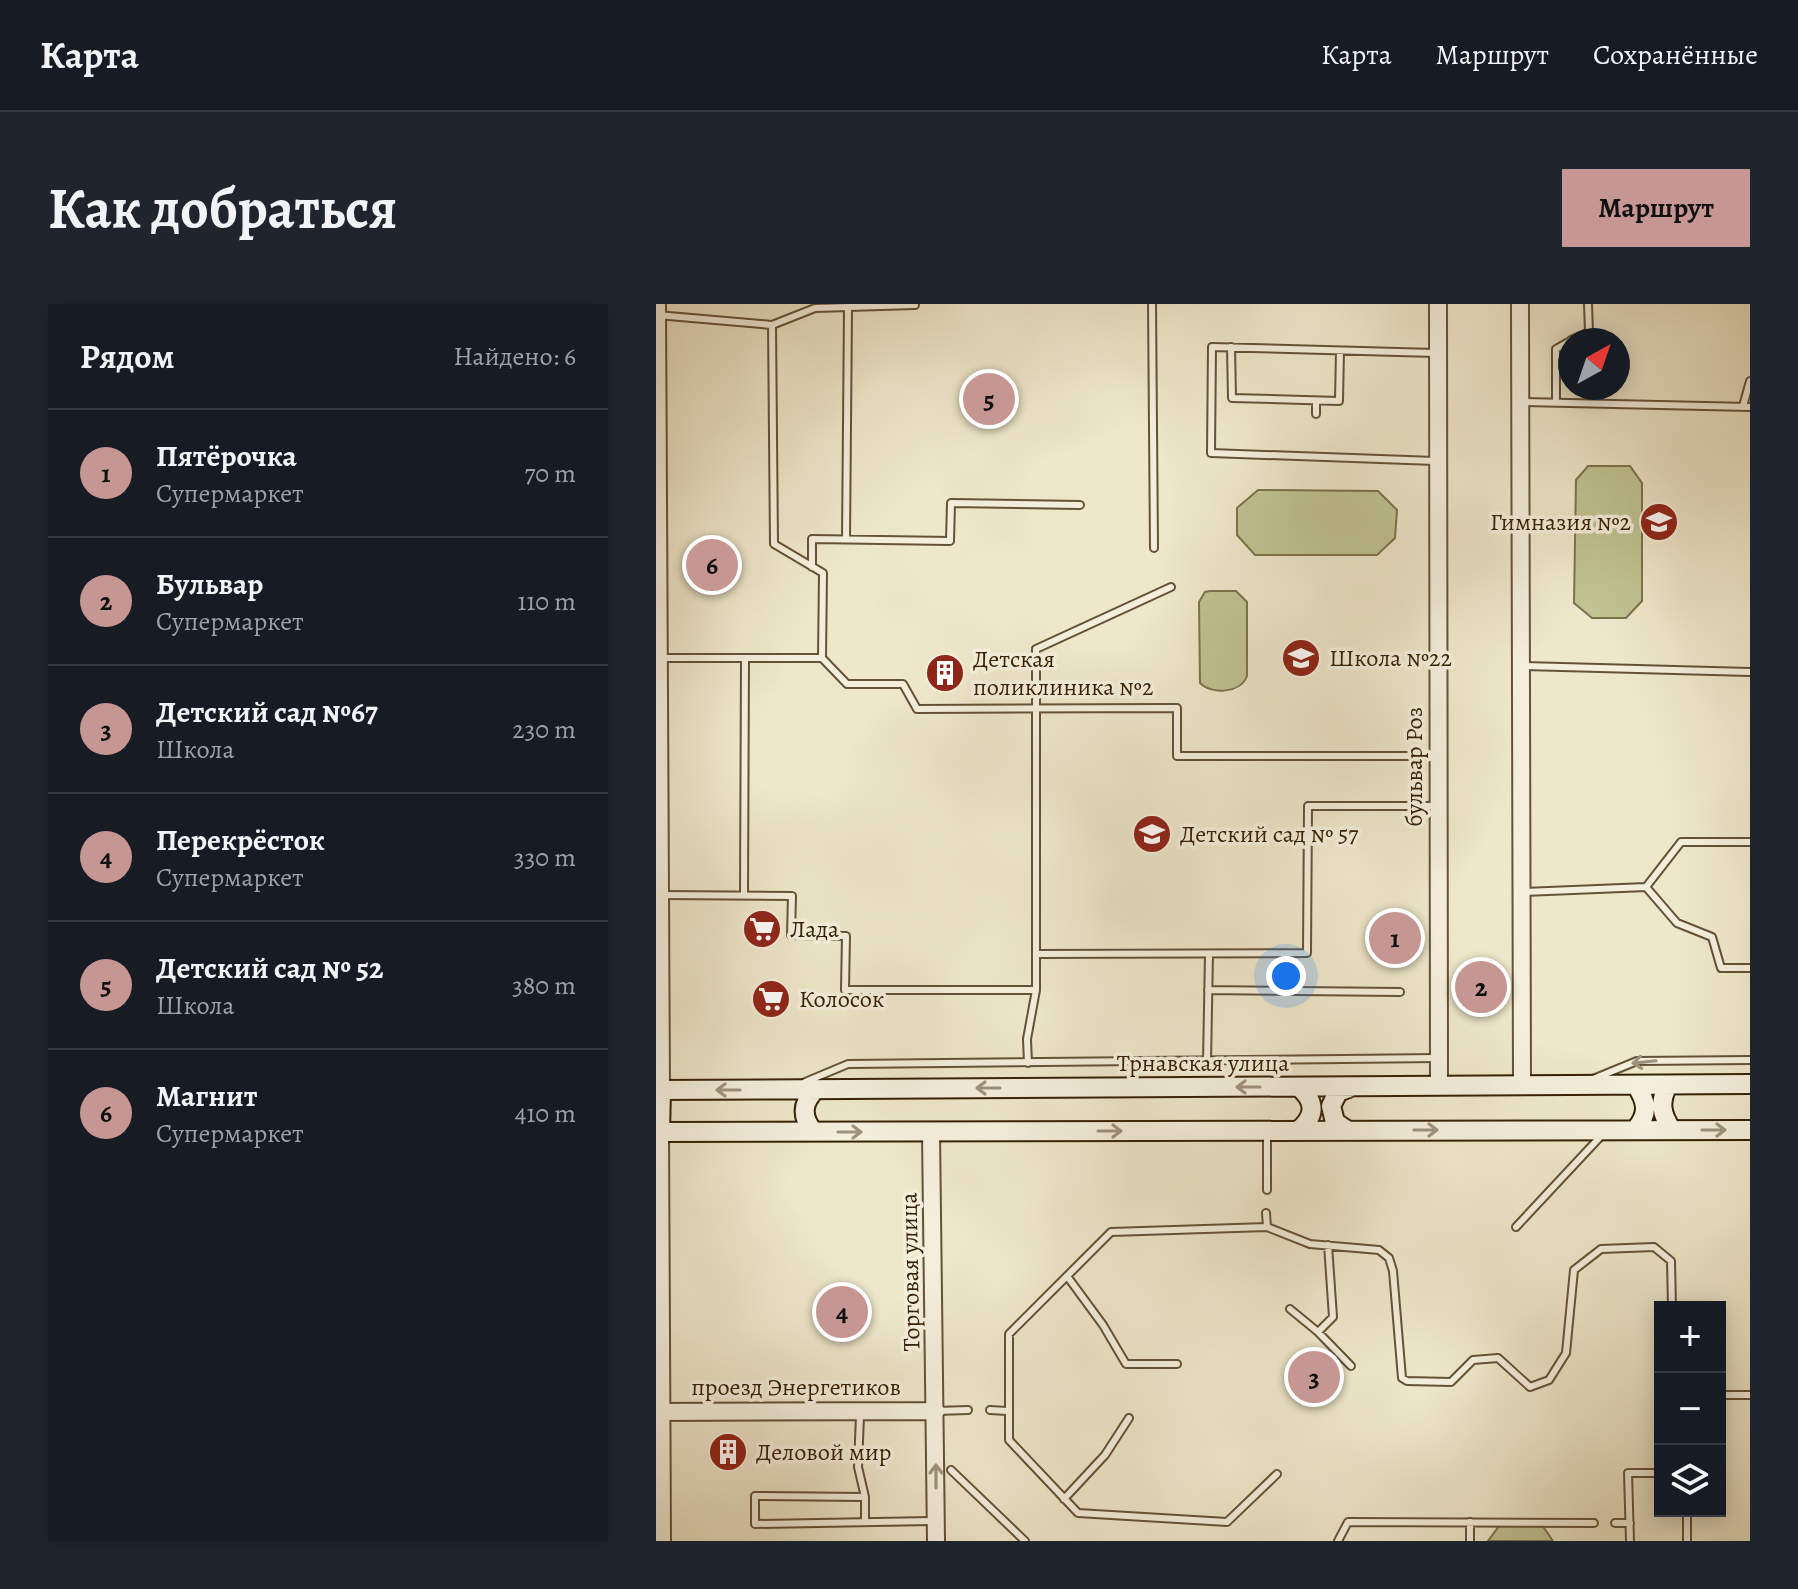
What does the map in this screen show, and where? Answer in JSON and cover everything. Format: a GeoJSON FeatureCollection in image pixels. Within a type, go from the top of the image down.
{"type":"FeatureCollection","features":[{"type":"Feature","properties":{"kind":"main road","name":"Трнавская улица"},"geometry":{"type":"LineString","coordinates":[[658,1090],[1750,1084]]}},
{"type":"Feature","properties":{"kind":"main road"},"geometry":{"type":"LineString","coordinates":[[1636,1085],[1647,1108],[1644,1119],[1636,1129]]}},
{"type":"Feature","properties":{"kind":"main road"},"geometry":{"type":"LineString","coordinates":[[1668,1085],[1662,1107],[1664,1119],[1672,1130]]}},
{"type":"Feature","properties":{"kind":"main road"},"geometry":{"type":"LineString","coordinates":[[1348,1131],[1335,1122],[1331,1106],[1338,1092],[1354,1086]]}},
{"type":"Feature","properties":{"kind":"main road"},"geometry":{"type":"LineString","coordinates":[[1298,1131],[1308,1122],[1312,1109],[1309,1095],[1299,1087]]}},
{"type":"Feature","properties":{"kind":"main road"},"geometry":{"type":"LineString","coordinates":[[813,1131],[804,1110],[809,1096],[816,1089]]}},
{"type":"Feature","properties":{"kind":"main road"},"geometry":{"type":"LineString","coordinates":[[658,1090],[658,1132],[1750,1130]]}},
{"type":"Feature","properties":{"kind":"street","name":"бульвар Роз"},"geometry":{"type":"LineString","coordinates":[[1438,304],[1439,1086]]}},
{"type":"Feature","properties":{"kind":"street"},"geometry":{"type":"LineString","coordinates":[[1520,304],[1522,1085]]}},
{"type":"Feature","properties":{"kind":"street"},"geometry":{"type":"LineString","coordinates":[[657,310],[658,1090]]}},
{"type":"Feature","properties":{"kind":"street"},"geometry":{"type":"LineString","coordinates":[[658,1132],[662,1541]]}},
{"type":"Feature","properties":{"kind":"street","name":"Торговая улица"},"geometry":{"type":"LineString","coordinates":[[931,1132],[936,1541]]}},
{"type":"Feature","properties":{"kind":"street","name":"проезд Энергетиков"},"geometry":{"type":"LineString","coordinates":[[659,1412],[936,1411]]}},
{"type":"Feature","properties":{"kind":"lane"},"geometry":{"type":"LineString","coordinates":[[1152,304],[1154,548]]}},
{"type":"Feature","properties":{"kind":"lane"},"geometry":{"type":"LineString","coordinates":[[1588,304],[1589,328]]}},
{"type":"Feature","properties":{"kind":"lane"},"geometry":{"type":"LineString","coordinates":[[657,310],[772,325],[815,308],[915,305]]}},
{"type":"Feature","properties":{"kind":"lane"},"geometry":{"type":"LineString","coordinates":[[846,539],[848,309]]}},
{"type":"Feature","properties":{"kind":"lane"},"geometry":{"type":"LineString","coordinates":[[772,325],[774,544],[823,573],[822,658],[847,684],[903,684],[917,709],[1177,708],[1177,756],[1438,756]]}},
{"type":"Feature","properties":{"kind":"lane"},"geometry":{"type":"LineString","coordinates":[[1438,353],[1212,347],[1211,453],[1438,461]]}},
{"type":"Feature","properties":{"kind":"lane"},"geometry":{"type":"LineString","coordinates":[[1231,347],[1232,398]]}},
{"type":"Feature","properties":{"kind":"lane"},"geometry":{"type":"LineString","coordinates":[[1556,401],[1558,348]]}},
{"type":"Feature","properties":{"kind":"lane"},"geometry":{"type":"LineString","coordinates":[[1212,398],[1339,401],[1340,351]]}},
{"type":"Feature","properties":{"kind":"lane"},"geometry":{"type":"LineString","coordinates":[[1521,402],[1747,407],[1750,381]]}},
{"type":"Feature","properties":{"kind":"lane"},"geometry":{"type":"LineString","coordinates":[[1316,401],[1316,414]]}},
{"type":"Feature","properties":{"kind":"lane"},"geometry":{"type":"LineString","coordinates":[[1315,445],[1316,455]]}},
{"type":"Feature","properties":{"kind":"lane"},"geometry":{"type":"LineString","coordinates":[[812,567],[812,539],[950,541],[951,503],[1080,505]]}},
{"type":"Feature","properties":{"kind":"lane"},"geometry":{"type":"LineString","coordinates":[[1028,1063],[1027,1039],[1036,990],[1037,954],[1036,649],[1171,587]]}},
{"type":"Feature","properties":{"kind":"lane"},"geometry":{"type":"LineString","coordinates":[[658,658],[822,658]]}},
{"type":"Feature","properties":{"kind":"lane"},"geometry":{"type":"LineString","coordinates":[[744,894],[745,658]]}},
{"type":"Feature","properties":{"kind":"lane"},"geometry":{"type":"LineString","coordinates":[[1521,666],[1750,672]]}},
{"type":"Feature","properties":{"kind":"lane"},"geometry":{"type":"LineString","coordinates":[[1037,954],[1307,953],[1308,806],[1438,806]]}},
{"type":"Feature","properties":{"kind":"lane"},"geometry":{"type":"LineString","coordinates":[[1521,892],[1646,887],[1681,842],[1750,842]]}},
{"type":"Feature","properties":{"kind":"lane"},"geometry":{"type":"LineString","coordinates":[[1646,887],[1677,923],[1712,937],[1721,968],[1750,968]]}},
{"type":"Feature","properties":{"kind":"lane"},"geometry":{"type":"LineString","coordinates":[[660,895],[792,896],[791,935],[846,936],[845,990],[1036,990]]}},
{"type":"Feature","properties":{"kind":"lane"},"geometry":{"type":"LineString","coordinates":[[1207,1062],[1209,954]]}},
{"type":"Feature","properties":{"kind":"lane"},"geometry":{"type":"LineString","coordinates":[[1208,990],[1400,992]]}},
{"type":"Feature","properties":{"kind":"lane"},"geometry":{"type":"LineString","coordinates":[[787,1090],[848,1064],[1439,1058]]}},
{"type":"Feature","properties":{"kind":"lane"},"geometry":{"type":"LineString","coordinates":[[1578,1085],[1637,1061],[1750,1060]]}},
{"type":"Feature","properties":{"kind":"lane"},"geometry":{"type":"LineString","coordinates":[[1516,1227],[1606,1130]]}},
{"type":"Feature","properties":{"kind":"lane"},"geometry":{"type":"LineString","coordinates":[[1267,1131],[1267,1190]]}},
{"type":"Feature","properties":{"kind":"lane"},"geometry":{"type":"LineString","coordinates":[[1266,1213],[1267,1227]]}},
{"type":"Feature","properties":{"kind":"lane"},"geometry":{"type":"LineString","coordinates":[[1277,1474],[1227,1522],[1078,1513],[1009,1440],[1009,1334],[1111,1232],[1267,1227],[1310,1244],[1379,1250],[1389,1258],[1393,1271],[1402,1378],[1407,1381],[1451,1382],[1473,1360],[1498,1358],[1530,1387],[1549,1380],[1566,1353],[1574,1270],[1601,1249],[1654,1247],[1671,1261],[1672,1301]]}},
{"type":"Feature","properties":{"kind":"lane"},"geometry":{"type":"LineString","coordinates":[[1318,1332],[1333,1317],[1328,1245]]}},
{"type":"Feature","properties":{"kind":"lane"},"geometry":{"type":"LineString","coordinates":[[1067,1276],[1103,1325],[1126,1364],[1177,1364]]}},
{"type":"Feature","properties":{"kind":"lane"},"geometry":{"type":"LineString","coordinates":[[1290,1309],[1351,1366]]}},
{"type":"Feature","properties":{"kind":"lane"},"geometry":{"type":"LineString","coordinates":[[1726,1395],[1750,1395]]}},
{"type":"Feature","properties":{"kind":"lane"},"geometry":{"type":"LineString","coordinates":[[936,1411],[968,1410]]}},
{"type":"Feature","properties":{"kind":"lane"},"geometry":{"type":"LineString","coordinates":[[990,1410],[1007,1411]]}},
{"type":"Feature","properties":{"kind":"lane"},"geometry":{"type":"LineString","coordinates":[[860,1411],[858,1467],[865,1497],[865,1522]]}},
{"type":"Feature","properties":{"kind":"lane"},"geometry":{"type":"LineString","coordinates":[[1064,1499],[1105,1455],[1129,1418]]}},
{"type":"Feature","properties":{"kind":"lane"},"geometry":{"type":"LineString","coordinates":[[951,1470],[1025,1541]]}},
{"type":"Feature","properties":{"kind":"lane"},"geometry":{"type":"LineString","coordinates":[[1630,1541],[1628,1473],[1654,1473]]}},
{"type":"Feature","properties":{"kind":"lane"},"geometry":{"type":"LineString","coordinates":[[865,1497],[755,1496],[755,1524],[936,1521]]}},
{"type":"Feature","properties":{"kind":"lane"},"geometry":{"type":"LineString","coordinates":[[1687,1517],[1687,1541]]}},
{"type":"Feature","properties":{"kind":"lane"},"geometry":{"type":"LineString","coordinates":[[1338,1541],[1348,1522],[1594,1523]]}},
{"type":"Feature","properties":{"kind":"lane"},"geometry":{"type":"LineString","coordinates":[[1470,1522],[1470,1541]]}},
{"type":"Feature","properties":{"kind":"lane"},"geometry":{"type":"LineString","coordinates":[[1615,1523],[1630,1523]]}},
{"type":"Feature","properties":{"kind":"green space"},"geometry":{"type":"Polygon","coordinates":[[[1588,466],[1630,466],[1642,483],[1642,601],[1626,618],[1592,618],[1574,603],[1576,480],[1588,466]]]}},
{"type":"Feature","properties":{"kind":"green space"},"geometry":{"type":"Polygon","coordinates":[[[1258,490],[1378,491],[1397,510],[1395,538],[1377,555],[1255,555],[1237,535],[1237,508],[1258,490]]]}},
{"type":"Feature","properties":{"kind":"green space"},"geometry":{"type":"Polygon","coordinates":[[[1236,591],[1247,602],[1247,676],[1233,689],[1219,691],[1200,683],[1199,602],[1205,592],[1236,591]]]}},
{"type":"Feature","properties":{"kind":"green space"},"geometry":{"type":"Polygon","coordinates":[[[1502,1522],[1540,1522],[1553,1541],[1488,1541],[1502,1522]]]}},
{"type":"Feature","properties":{"kind":"place","name":"Детский сад № 52"},"geometry":{"type":"Point","coordinates":[989,399]}},
{"type":"Feature","properties":{"kind":"place","name":"Гимназия №2"},"geometry":{"type":"Point","coordinates":[1659,522]}},
{"type":"Feature","properties":{"kind":"place","name":"Магнит"},"geometry":{"type":"Point","coordinates":[712,565]}},
{"type":"Feature","properties":{"kind":"place","name":"Школа №22"},"geometry":{"type":"Point","coordinates":[1301,658]}},
{"type":"Feature","properties":{"kind":"place","name":"Детская поликлиника №2"},"geometry":{"type":"Point","coordinates":[945,673]}},
{"type":"Feature","properties":{"kind":"place","name":"Детский сад № 57"},"geometry":{"type":"Point","coordinates":[1152,834]}},
{"type":"Feature","properties":{"kind":"place","name":"Лада"},"geometry":{"type":"Point","coordinates":[762,929]}},
{"type":"Feature","properties":{"kind":"place","name":"Пятёрочка"},"geometry":{"type":"Point","coordinates":[1395,938]}},
{"type":"Feature","properties":{"kind":"place","name":"Бульвар"},"geometry":{"type":"Point","coordinates":[1481,987]}},
{"type":"Feature","properties":{"kind":"place","name":"Колосок"},"geometry":{"type":"Point","coordinates":[771,999]}},
{"type":"Feature","properties":{"kind":"place","name":"Перекрёсток"},"geometry":{"type":"Point","coordinates":[842,1312]}},
{"type":"Feature","properties":{"kind":"place","name":"Детский сад №67"},"geometry":{"type":"Point","coordinates":[1314,1377]}},
{"type":"Feature","properties":{"kind":"place","name":"Деловой мир"},"geometry":{"type":"Point","coordinates":[728,1452]}}]}
